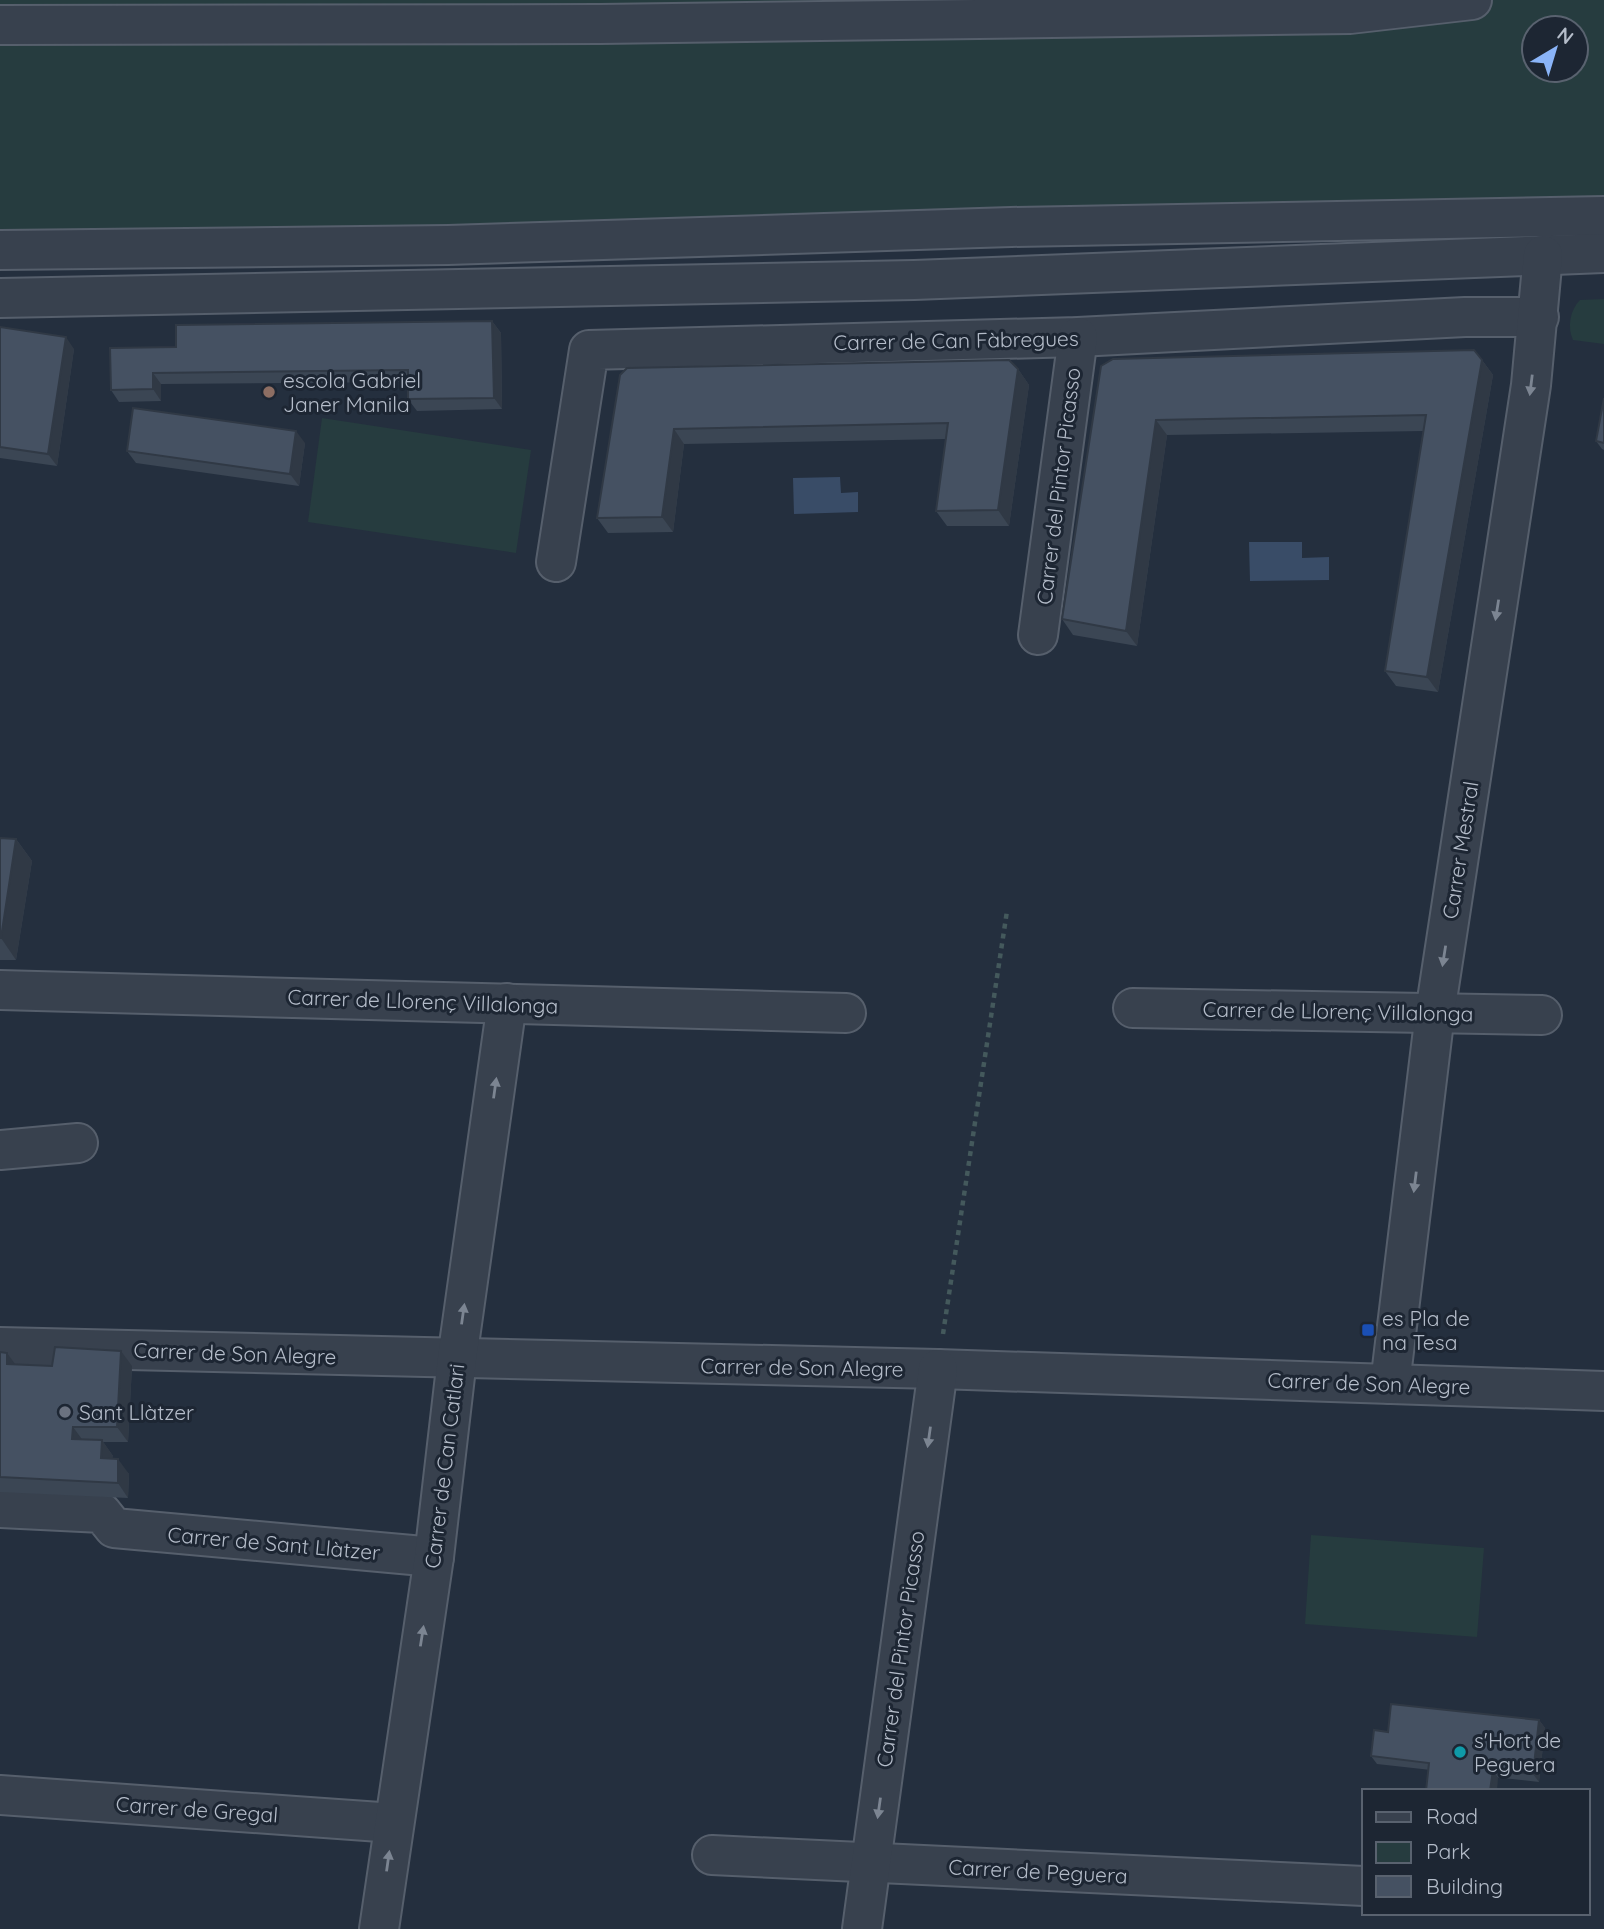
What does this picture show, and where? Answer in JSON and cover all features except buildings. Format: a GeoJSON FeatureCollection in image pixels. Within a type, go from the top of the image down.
{"type":"FeatureCollection","features":[{"type":"Feature","properties":{"kind":"street"},"geometry":{"type":"LineString","coordinates":[[0,25],[600,24],[1350,14],[1472,0]]}},
{"type":"Feature","properties":{"kind":"street"},"geometry":{"type":"LineString","coordinates":[[0,250],[435,245],[1011,228],[1604,216]]}},
{"type":"Feature","properties":{"kind":"street"},"geometry":{"type":"LineString","coordinates":[[0,298],[914,280],[1604,254]]}},
{"type":"Feature","properties":{"kind":"street","name":"Carrer Mestral"},"geometry":{"type":"LineString","coordinates":[[1390,1384],[1435,1013],[1531,385],[1543,255]]}},
{"type":"Feature","properties":{"kind":"street","name":"Carrer de Can Fàbregues"},"geometry":{"type":"LineString","coordinates":[[556,562],[589,349],[1077,338],[1465,317],[1539,317]]}},
{"type":"Feature","properties":{"kind":"street","name":"Carrer del Pintor Picasso"},"geometry":{"type":"LineString","coordinates":[[1038,635],[1077,338]]}},
{"type":"Feature","properties":{"kind":"street","name":"Carrer de Llorenç Villalonga"},"geometry":{"type":"LineString","coordinates":[[0,990],[846,1013]]}},
{"type":"Feature","properties":{"kind":"street","name":"Carrer de Can Catlari"},"geometry":{"type":"LineString","coordinates":[[379,1929],[434,1558],[457,1359],[507,1003]]}},
{"type":"Feature","properties":{"kind":"street","name":"Carrer de Llorenç Villalonga"},"geometry":{"type":"LineString","coordinates":[[1133,1007],[1542,1015]]}},
{"type":"Feature","properties":{"kind":"street"},"geometry":{"type":"LineString","coordinates":[[0,1150],[78,1143]]}},
{"type":"Feature","properties":{"kind":"street","name":"Carrer de Son Alegre"},"geometry":{"type":"LineString","coordinates":[[0,1347],[938,1369],[1604,1391]]}},
{"type":"Feature","properties":{"kind":"street","name":"Carrer del Pintor Picasso"},"geometry":{"type":"LineString","coordinates":[[862,1929],[938,1369]]}},
{"type":"Feature","properties":{"kind":"street","name":"Carrer de Sant Llàtzer"},"geometry":{"type":"LineString","coordinates":[[0,1508],[102,1513],[114,1528],[434,1558]]}},
{"type":"Feature","properties":{"kind":"street","name":"Carrer de Gregal"},"geometry":{"type":"LineString","coordinates":[[0,1795],[394,1823]]}},
{"type":"Feature","properties":{"kind":"street","name":"Carrer de Peguera"},"geometry":{"type":"LineString","coordinates":[[712,1855],[1362,1885]]}},
{"type":"Feature","properties":{"kind":"path"},"geometry":{"type":"LineString","coordinates":[[938,1369],[1007,911]]}},
{"type":"Feature","properties":{"kind":"green space"},"geometry":{"type":"Polygon","coordinates":[[[0,0],[1604,0],[1604,214],[0,250],[0,0]]]}},
{"type":"Feature","properties":{"kind":"green space"},"geometry":{"type":"Polygon","coordinates":[[[1604,299],[1604,344],[1573,340],[1570,324],[1580,300],[1604,299]]]}},
{"type":"Feature","properties":{"kind":"green space"},"geometry":{"type":"Polygon","coordinates":[[[322,418],[531,450],[516,553],[308,522],[322,418]]]}},
{"type":"Feature","properties":{"kind":"green space"},"geometry":{"type":"Polygon","coordinates":[[[1311,1535],[1484,1548],[1477,1637],[1305,1624],[1311,1535]]]}},
{"type":"Feature","properties":{"kind":"water"},"geometry":{"type":"Polygon","coordinates":[[[840,477],[841,493],[858,492],[858,512],[794,514],[793,478],[840,477]]]}},
{"type":"Feature","properties":{"kind":"water"},"geometry":{"type":"Polygon","coordinates":[[[1249,542],[1302,542],[1302,558],[1329,557],[1329,580],[1250,581],[1249,542]]]}},
{"type":"Feature","properties":{"kind":"place","name":"escola Gabriel Janer Manila"},"geometry":{"type":"Point","coordinates":[269,392]}},
{"type":"Feature","properties":{"kind":"place","name":"es Pla de na Tesa"},"geometry":{"type":"Point","coordinates":[1368,1330]}},
{"type":"Feature","properties":{"kind":"place","name":"Sant Llàtzer"},"geometry":{"type":"Point","coordinates":[65,1412]}},
{"type":"Feature","properties":{"kind":"place","name":"s'Hort de Peguera"},"geometry":{"type":"Point","coordinates":[1460,1752]}}]}
